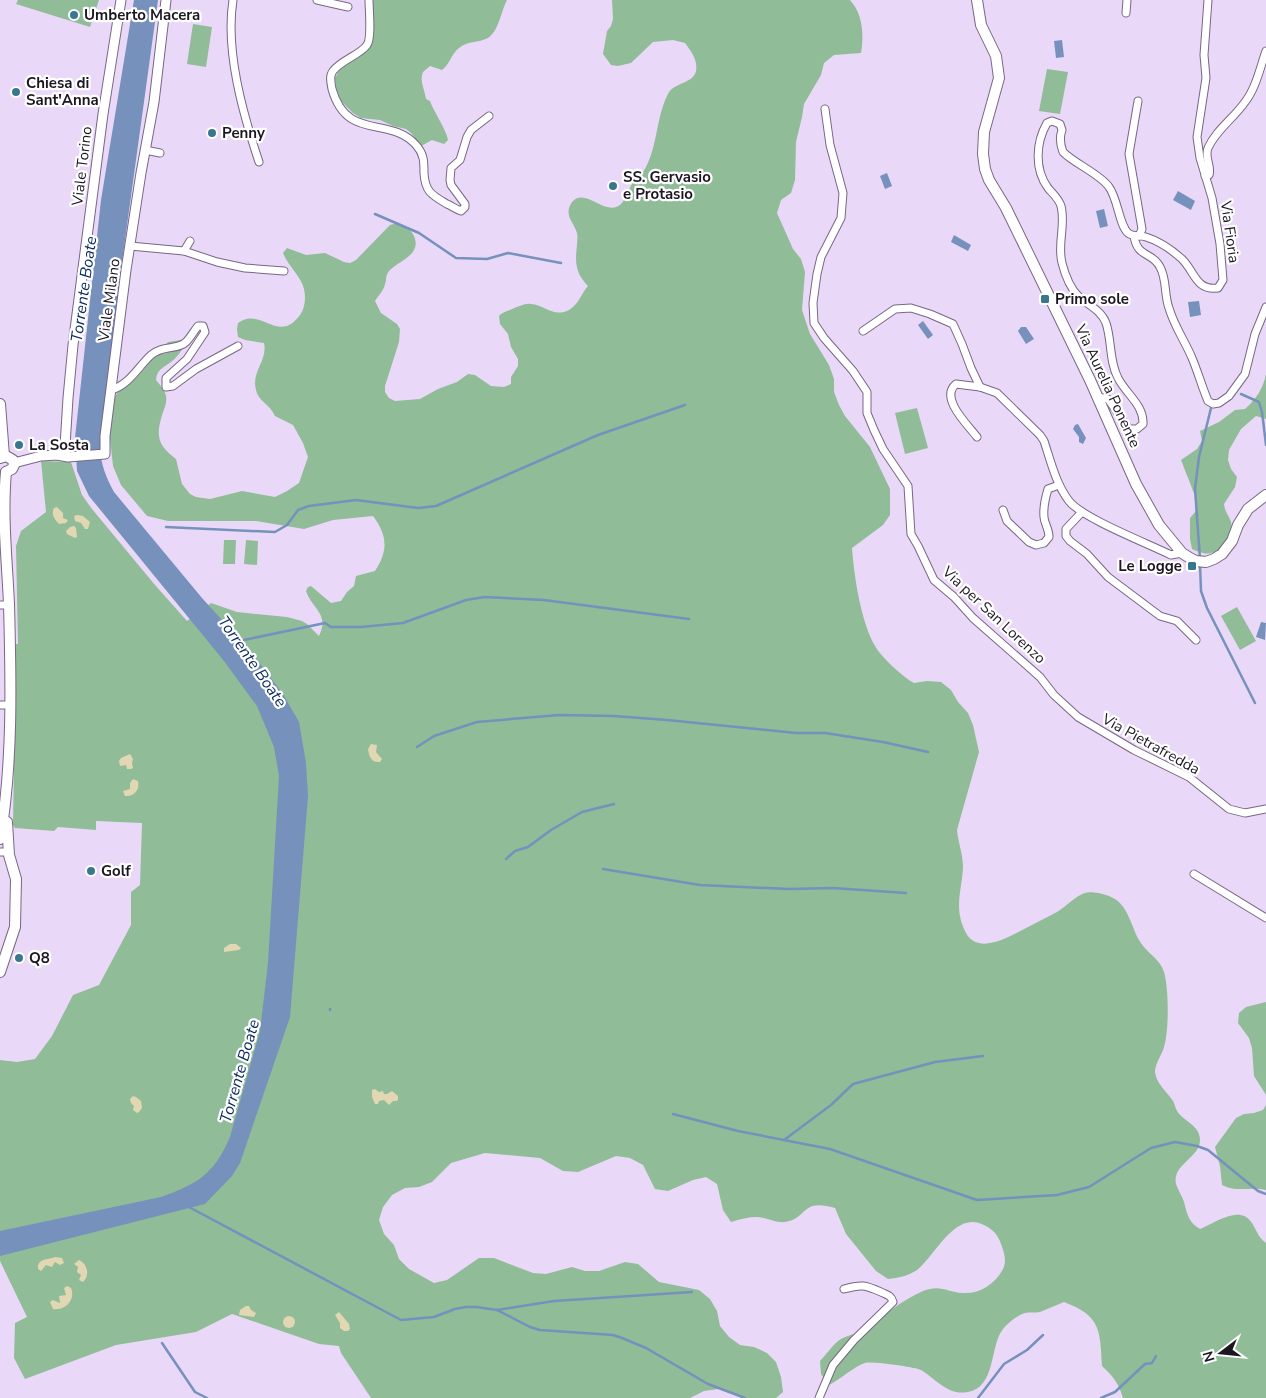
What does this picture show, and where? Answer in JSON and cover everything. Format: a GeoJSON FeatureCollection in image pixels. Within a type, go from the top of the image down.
{"type":"FeatureCollection","features":[{"type":"Feature","properties":{"kind":"main road","name":"Via Aurelia Ponente"},"geometry":{"type":"LineString","coordinates":[[977,0],[981,25],[996,56],[999,78],[984,132],[983,154],[988,180],[1014,223],[1098,397],[1136,484],[1159,525],[1182,553]]}},
{"type":"Feature","properties":{"kind":"main road"},"geometry":{"type":"LineString","coordinates":[[0,404],[2,457],[9,456],[14,462],[12,469],[3,471],[2,500],[5,853],[16,878],[15,927],[0,972]]}},
{"type":"Feature","properties":{"kind":"main road"},"geometry":{"type":"LineString","coordinates":[[1182,553],[1196,561],[1214,559],[1222,554],[1232,541],[1238,525],[1248,509],[1266,495]]}},
{"type":"Feature","properties":{"kind":"main road"},"geometry":{"type":"LineString","coordinates":[[0,839],[6,808]]}},
{"type":"Feature","properties":{"kind":"street","name":"Viale Torino"},"geometry":{"type":"LineString","coordinates":[[67,456],[65,446],[73,345],[103,114],[121,0]]}},
{"type":"Feature","properties":{"kind":"street","name":"Viale Milano"},"geometry":{"type":"LineString","coordinates":[[67,456],[105,454],[105,436],[130,246],[154,102],[166,0]]}},
{"type":"Feature","properties":{"kind":"street"},"geometry":{"type":"LineString","coordinates":[[233,0],[231,13],[238,85],[259,162]]}},
{"type":"Feature","properties":{"kind":"street"},"geometry":{"type":"LineString","coordinates":[[317,0],[348,7]]}},
{"type":"Feature","properties":{"kind":"street"},"geometry":{"type":"LineString","coordinates":[[369,0],[369,40],[366,47],[348,58],[333,71],[331,83],[338,105],[353,120],[405,135],[415,143],[424,157],[426,188],[435,198],[461,211],[465,204],[451,185],[451,168],[460,160],[471,130],[489,116]]}},
{"type":"Feature","properties":{"kind":"street"},"geometry":{"type":"LineString","coordinates":[[1126,13],[1127,0]]}},
{"type":"Feature","properties":{"kind":"street","name":"Via Fioria"},"geometry":{"type":"LineString","coordinates":[[1136,236],[1154,240],[1182,259],[1202,286],[1209,289],[1218,288],[1223,280],[1220,244],[1212,198],[1200,158],[1197,137],[1206,78],[1204,55],[1208,0]]}},
{"type":"Feature","properties":{"kind":"street"},"geometry":{"type":"LineString","coordinates":[[1205,176],[1209,175],[1211,170],[1207,160],[1208,148],[1251,94],[1266,51]]}},
{"type":"Feature","properties":{"kind":"street"},"geometry":{"type":"LineString","coordinates":[[1256,78],[1266,67]]}},
{"type":"Feature","properties":{"kind":"street"},"geometry":{"type":"LineString","coordinates":[[1138,101],[1129,154],[1142,229],[1136,236],[1135,244],[1144,255],[1156,259],[1161,268],[1167,305],[1194,362],[1208,402],[1213,404],[1219,403],[1229,396],[1245,374],[1255,334],[1266,307]]}},
{"type":"Feature","properties":{"kind":"street","name":"Via per San Lorenzo"},"geometry":{"type":"LineString","coordinates":[[825,109],[830,145],[843,193],[841,218],[821,257],[817,274],[813,303],[814,323],[824,338],[853,371],[867,392],[867,413],[874,430],[883,449],[908,486],[911,534],[934,580],[954,597],[973,618],[1040,677],[1054,695],[1078,717]]}},
{"type":"Feature","properties":{"kind":"street"},"geometry":{"type":"LineString","coordinates":[[1098,397],[1108,399],[1129,429],[1137,428],[1143,424],[1143,416],[1133,397],[1118,379],[1112,361],[1106,323],[1100,313],[1078,296],[1070,286],[1065,275],[1060,248],[1061,207],[1042,178],[1038,165],[1038,151],[1047,123],[1052,121],[1060,124],[1062,130],[1060,144],[1063,152],[1108,185],[1116,199],[1123,227],[1128,233],[1136,236]]}},
{"type":"Feature","properties":{"kind":"street"},"geometry":{"type":"LineString","coordinates":[[146,150],[160,153]]}},
{"type":"Feature","properties":{"kind":"street"},"geometry":{"type":"LineString","coordinates":[[184,251],[190,241]]}},
{"type":"Feature","properties":{"kind":"street"},"geometry":{"type":"LineString","coordinates":[[130,246],[184,251],[236,266],[284,271]]}},
{"type":"Feature","properties":{"kind":"street"},"geometry":{"type":"LineString","coordinates":[[863,331],[895,309],[911,308],[952,324],[980,387]]}},
{"type":"Feature","properties":{"kind":"street"},"geometry":{"type":"LineString","coordinates":[[111,390],[117,389],[137,373],[150,356],[159,350],[179,346],[186,342],[198,326],[203,326],[205,332],[187,359],[166,378],[166,387],[173,386],[196,369],[238,346]]}},
{"type":"Feature","properties":{"kind":"street"},"geometry":{"type":"LineString","coordinates":[[977,437],[952,402],[950,392],[956,384],[980,387],[997,393],[1040,435],[1044,441],[1059,485],[1070,503],[1082,512],[1171,555],[1182,553]]}},
{"type":"Feature","properties":{"kind":"street"},"geometry":{"type":"LineString","coordinates":[[14,462],[41,456],[67,456]]}},
{"type":"Feature","properties":{"kind":"street"},"geometry":{"type":"LineString","coordinates":[[1003,510],[1007,521],[1029,542],[1036,545],[1044,543],[1049,537],[1049,528],[1044,519],[1044,504],[1048,489],[1059,485]]}},
{"type":"Feature","properties":{"kind":"street"},"geometry":{"type":"LineString","coordinates":[[1082,512],[1066,530],[1066,536],[1070,541],[1087,554],[1108,577],[1160,616],[1177,621],[1196,640]]}},
{"type":"Feature","properties":{"kind":"street","name":"Via Pietrafredda"},"geometry":{"type":"LineString","coordinates":[[1078,717],[1134,750],[1189,777],[1229,809],[1236,812],[1245,812],[1266,809]]}},
{"type":"Feature","properties":{"kind":"street"},"geometry":{"type":"LineString","coordinates":[[1194,874],[1266,918]]}},
{"type":"Feature","properties":{"kind":"street"},"geometry":{"type":"LineString","coordinates":[[819,1398],[833,1365],[854,1340],[893,1302],[889,1296],[870,1286],[856,1285],[844,1289]]}},
{"type":"Feature","properties":{"kind":"green space","name":"Umberto Macera"},"geometry":{"type":"Polygon","coordinates":[[[18,0],[99,0],[90,27],[16,4],[18,0]]]}},
{"type":"Feature","properties":{"kind":"green space"},"geometry":{"type":"Polygon","coordinates":[[[372,0],[507,0],[492,35],[484,40],[469,43],[456,50],[442,70],[430,66],[423,72],[422,82],[426,99],[430,101],[447,136],[448,140],[444,144],[432,140],[421,146],[406,129],[380,120],[361,118],[341,101],[336,88],[335,78],[340,69],[367,49],[372,0]]]}},
{"type":"Feature","properties":{"kind":"green space"},"geometry":{"type":"Polygon","coordinates":[[[612,0],[850,0],[858,12],[862,25],[861,53],[834,55],[824,63],[821,75],[804,104],[796,142],[795,180],[791,193],[781,200],[777,213],[793,249],[801,259],[805,272],[802,310],[810,334],[829,365],[834,379],[834,392],[839,405],[845,416],[870,447],[890,489],[890,515],[883,525],[852,548],[856,585],[862,612],[870,636],[882,656],[914,683],[927,681],[941,682],[951,690],[958,702],[968,713],[973,725],[979,752],[957,830],[963,867],[959,907],[962,924],[966,933],[972,940],[979,943],[997,942],[1057,912],[1081,894],[1088,892],[1098,893],[1117,900],[1125,910],[1142,945],[1162,967],[1166,979],[1168,1021],[1166,1040],[1155,1072],[1160,1084],[1173,1101],[1177,1111],[1195,1127],[1200,1140],[1196,1152],[1178,1171],[1176,1184],[1189,1218],[1196,1227],[1200,1229],[1220,1219],[1241,1215],[1252,1223],[1259,1236],[1266,1243],[1266,1398],[1123,1398],[1115,1380],[1102,1366],[1099,1334],[1092,1319],[1076,1307],[1064,1302],[1040,1312],[1025,1313],[1008,1323],[1001,1332],[987,1376],[977,1389],[961,1393],[954,1392],[921,1370],[876,1363],[860,1365],[829,1385],[821,1374],[820,1361],[841,1339],[863,1330],[901,1303],[923,1291],[939,1288],[969,1293],[981,1290],[996,1279],[1003,1269],[1005,1256],[998,1237],[994,1232],[984,1225],[974,1222],[964,1224],[946,1237],[917,1270],[910,1274],[888,1279],[876,1271],[846,1234],[835,1208],[824,1206],[810,1207],[798,1217],[785,1222],[758,1217],[744,1218],[731,1222],[723,1210],[717,1184],[706,1177],[693,1180],[668,1191],[655,1189],[643,1165],[630,1158],[616,1156],[578,1172],[563,1171],[540,1158],[485,1153],[451,1163],[432,1182],[419,1187],[405,1188],[392,1195],[383,1207],[379,1220],[384,1234],[394,1245],[399,1259],[409,1269],[434,1283],[447,1280],[479,1258],[494,1258],[533,1273],[546,1274],[572,1267],[585,1271],[599,1271],[625,1262],[638,1264],[659,1282],[699,1290],[710,1299],[717,1311],[720,1326],[729,1337],[740,1345],[754,1347],[767,1353],[776,1362],[783,1392],[776,1398],[745,1398],[719,1389],[704,1391],[690,1398],[371,1398],[341,1353],[339,1346],[319,1344],[232,1314],[196,1332],[116,1345],[25,1379],[14,1358],[15,1323],[27,1317],[0,1261],[0,1060],[17,1062],[35,1059],[52,1036],[73,995],[99,985],[131,925],[131,892],[140,885],[142,823],[96,821],[96,830],[58,827],[54,831],[15,828],[13,825],[16,644],[18,644],[16,546],[21,531],[46,512],[41,461],[71,462],[82,495],[92,509],[187,621],[211,603],[237,612],[287,617],[302,621],[319,636],[322,628],[321,617],[306,591],[311,586],[331,603],[341,601],[354,586],[356,576],[375,571],[384,550],[384,537],[373,516],[333,520],[304,529],[256,521],[168,521],[147,516],[121,485],[113,466],[110,438],[115,397],[118,391],[135,379],[168,342],[181,340],[184,346],[173,360],[159,371],[156,380],[166,398],[159,427],[159,438],[169,454],[176,459],[182,484],[190,494],[210,499],[242,491],[275,497],[287,491],[299,483],[308,457],[293,425],[275,416],[257,394],[255,383],[264,355],[264,343],[238,337],[238,323],[246,319],[254,319],[284,327],[292,323],[300,315],[305,303],[304,289],[283,253],[287,248],[306,255],[325,253],[350,263],[356,260],[390,225],[396,224],[406,227],[410,231],[416,245],[409,256],[388,272],[386,282],[375,301],[381,313],[397,324],[400,329],[399,342],[385,386],[385,392],[389,398],[395,401],[420,399],[438,389],[457,382],[468,374],[475,375],[491,386],[504,387],[511,384],[511,377],[518,366],[518,359],[511,347],[508,334],[500,324],[499,316],[504,312],[526,304],[536,305],[558,313],[569,310],[575,305],[588,286],[578,272],[577,267],[577,235],[569,215],[572,202],[577,198],[583,198],[609,207],[621,204],[632,184],[645,169],[650,158],[661,112],[668,94],[674,87],[691,78],[696,71],[692,52],[685,43],[673,40],[653,42],[631,63],[618,66],[611,65],[603,54],[607,31],[613,19],[612,0]]]}},
{"type":"Feature","properties":{"kind":"green space"},"geometry":{"type":"Polygon","coordinates":[[[193,24],[212,27],[206,67],[187,64],[193,24]]]}},
{"type":"Feature","properties":{"kind":"green space"},"geometry":{"type":"Polygon","coordinates":[[[1047,69],[1068,72],[1060,114],[1039,111],[1047,69]]]}},
{"type":"Feature","properties":{"kind":"green space"},"geometry":{"type":"Polygon","coordinates":[[[1266,374],[1266,419],[1256,416],[1241,429],[1229,450],[1228,460],[1231,469],[1237,477],[1235,487],[1224,504],[1231,522],[1231,531],[1227,541],[1215,552],[1206,554],[1196,551],[1192,549],[1190,539],[1190,518],[1196,511],[1197,501],[1181,460],[1197,449],[1202,441],[1200,431],[1219,422],[1235,410],[1245,409],[1249,405],[1261,389],[1266,374]]]}},
{"type":"Feature","properties":{"kind":"green space"},"geometry":{"type":"Polygon","coordinates":[[[917,408],[928,448],[905,454],[895,413],[917,408]]]}},
{"type":"Feature","properties":{"kind":"green space"},"geometry":{"type":"Polygon","coordinates":[[[224,540],[236,540],[235,564],[223,564],[224,540]]]}},
{"type":"Feature","properties":{"kind":"green space"},"geometry":{"type":"Polygon","coordinates":[[[246,540],[258,541],[257,565],[244,564],[246,540]]]}},
{"type":"Feature","properties":{"kind":"green space"},"geometry":{"type":"Polygon","coordinates":[[[1237,607],[1256,641],[1240,650],[1221,616],[1237,607]]]}},
{"type":"Feature","properties":{"kind":"green space"},"geometry":{"type":"Polygon","coordinates":[[[1266,1002],[1266,1095],[1254,1076],[1252,1048],[1249,1038],[1238,1023],[1239,1013],[1246,1007],[1266,1002]]]}},
{"type":"Feature","properties":{"kind":"green space"},"geometry":{"type":"Polygon","coordinates":[[[1266,1105],[1266,1190],[1233,1189],[1222,1185],[1215,1147],[1236,1118],[1244,1114],[1263,1110],[1266,1105]]]}},
{"type":"Feature","properties":{"kind":"sand"},"geometry":{"type":"Polygon","coordinates":[[[57,507],[63,513],[63,518],[68,520],[66,523],[59,524],[54,518],[53,510],[57,507]]]}},
{"type":"Feature","properties":{"kind":"sand"},"geometry":{"type":"Polygon","coordinates":[[[74,516],[83,516],[90,522],[88,529],[85,529],[81,523],[75,521],[74,516]]]}},
{"type":"Feature","properties":{"kind":"sand"},"geometry":{"type":"Polygon","coordinates":[[[74,526],[77,537],[75,538],[67,534],[66,531],[74,526]]]}},
{"type":"Feature","properties":{"kind":"sand"},"geometry":{"type":"Polygon","coordinates":[[[371,744],[377,745],[376,752],[382,759],[380,762],[374,761],[370,756],[368,749],[371,744]]]}},
{"type":"Feature","properties":{"kind":"sand"},"geometry":{"type":"Polygon","coordinates":[[[130,754],[133,759],[133,768],[127,769],[126,765],[120,766],[119,761],[121,758],[130,754]]]}},
{"type":"Feature","properties":{"kind":"sand"},"geometry":{"type":"Polygon","coordinates":[[[133,779],[138,781],[137,790],[134,794],[125,796],[123,791],[130,789],[130,783],[133,779]]]}},
{"type":"Feature","properties":{"kind":"sand"},"geometry":{"type":"Polygon","coordinates":[[[230,944],[236,944],[241,948],[224,952],[224,948],[230,944]]]}},
{"type":"Feature","properties":{"kind":"sand"},"geometry":{"type":"Polygon","coordinates":[[[375,1089],[379,1092],[383,1091],[384,1094],[392,1091],[398,1096],[398,1100],[393,1101],[389,1105],[384,1100],[375,1104],[372,1090],[375,1089]]]}},
{"type":"Feature","properties":{"kind":"sand"},"geometry":{"type":"Polygon","coordinates":[[[133,1096],[141,1101],[142,1108],[137,1113],[133,1110],[134,1106],[130,1099],[133,1096]]]}},
{"type":"Feature","properties":{"kind":"sand"},"geometry":{"type":"Polygon","coordinates":[[[55,1257],[62,1258],[64,1263],[60,1265],[55,1262],[52,1267],[46,1265],[41,1271],[38,1269],[41,1261],[55,1257]]]}},
{"type":"Feature","properties":{"kind":"sand"},"geometry":{"type":"Polygon","coordinates":[[[79,1260],[87,1270],[87,1277],[83,1282],[79,1280],[81,1275],[77,1272],[78,1267],[74,1264],[79,1260]]]}},
{"type":"Feature","properties":{"kind":"sand"},"geometry":{"type":"Polygon","coordinates":[[[67,1286],[71,1288],[71,1300],[62,1308],[53,1309],[50,1302],[53,1300],[60,1303],[59,1296],[66,1295],[64,1288],[67,1286]]]}},
{"type":"Feature","properties":{"kind":"sand"},"geometry":{"type":"Polygon","coordinates":[[[249,1306],[256,1313],[254,1317],[239,1315],[240,1310],[249,1306]]]}},
{"type":"Feature","properties":{"kind":"sand"},"geometry":{"type":"Polygon","coordinates":[[[339,1312],[349,1324],[350,1329],[348,1331],[340,1328],[340,1323],[335,1315],[339,1312]]]}},
{"type":"Feature","properties":{"kind":"sand"},"geometry":{"type":"Polygon","coordinates":[[[287,1316],[291,1316],[295,1322],[291,1328],[287,1328],[283,1324],[283,1320],[287,1316]]]}},
{"type":"Feature","properties":{"kind":"water","name":"Torrente Boate"},"geometry":{"type":"Polygon","coordinates":[[[134,0],[158,0],[121,269],[100,448],[101,460],[114,492],[202,598],[251,652],[283,694],[299,722],[306,763],[308,796],[290,1017],[240,1163],[232,1176],[205,1204],[0,1256],[0,1231],[161,1197],[195,1182],[211,1169],[230,1137],[260,1031],[268,963],[279,776],[274,747],[257,706],[224,661],[89,496],[77,471],[75,438],[101,200],[134,0]]]}},
{"type":"Feature","properties":{"kind":"water"},"geometry":{"type":"Polygon","coordinates":[[[1062,40],[1064,57],[1056,58],[1054,41],[1062,40]]]}},
{"type":"Feature","properties":{"kind":"water"},"geometry":{"type":"Polygon","coordinates":[[[887,173],[892,186],[885,189],[880,176],[887,173]]]}},
{"type":"Feature","properties":{"kind":"water"},"geometry":{"type":"Polygon","coordinates":[[[1178,191],[1195,201],[1191,210],[1173,200],[1178,191]]]}},
{"type":"Feature","properties":{"kind":"water"},"geometry":{"type":"Polygon","coordinates":[[[1104,209],[1108,226],[1100,228],[1096,211],[1104,209]]]}},
{"type":"Feature","properties":{"kind":"water"},"geometry":{"type":"Polygon","coordinates":[[[954,235],[971,245],[968,251],[951,242],[954,235]]]}},
{"type":"Feature","properties":{"kind":"water"},"geometry":{"type":"Polygon","coordinates":[[[1199,301],[1201,315],[1190,317],[1188,302],[1199,301]]]}},
{"type":"Feature","properties":{"kind":"water"},"geometry":{"type":"Polygon","coordinates":[[[923,321],[933,335],[928,339],[918,325],[923,321]]]}},
{"type":"Feature","properties":{"kind":"water"},"geometry":{"type":"Polygon","coordinates":[[[1021,327],[1026,327],[1034,339],[1026,344],[1018,331],[1021,327]]]}},
{"type":"Feature","properties":{"kind":"water"},"geometry":{"type":"Polygon","coordinates":[[[1078,424],[1086,438],[1083,444],[1079,442],[1079,437],[1073,429],[1078,424]]]}},
{"type":"Feature","properties":{"kind":"water"},"geometry":{"type":"Polygon","coordinates":[[[1261,622],[1266,623],[1265,640],[1256,637],[1261,622]]]}},
{"type":"Feature","properties":{"kind":"waterway"},"geometry":{"type":"LineString","coordinates":[[375,214],[419,233],[456,258],[487,259],[508,253],[561,263]]}},
{"type":"Feature","properties":{"kind":"waterway"},"geometry":{"type":"LineString","coordinates":[[1241,394],[1259,402],[1266,445]]}},
{"type":"Feature","properties":{"kind":"waterway"},"geometry":{"type":"LineString","coordinates":[[166,527],[275,532],[287,525],[298,510],[309,506],[356,500],[418,508],[436,506],[598,435],[685,405]]}},
{"type":"Feature","properties":{"kind":"waterway"},"geometry":{"type":"LineString","coordinates":[[1200,559],[1195,489],[1199,457],[1211,408]]}},
{"type":"Feature","properties":{"kind":"waterway"},"geometry":{"type":"LineString","coordinates":[[1200,565],[1201,591],[1207,608],[1255,703]]}},
{"type":"Feature","properties":{"kind":"waterway","name":"Torrente Boate"},"geometry":{"type":"LineString","coordinates":[[239,641],[325,623],[331,627],[361,627],[403,623],[466,600],[485,597],[544,600],[689,619]]}},
{"type":"Feature","properties":{"kind":"waterway"},"geometry":{"type":"LineString","coordinates":[[417,747],[434,736],[477,722],[559,715],[614,716],[796,733],[825,733],[883,742],[928,752]]}},
{"type":"Feature","properties":{"kind":"waterway"},"geometry":{"type":"LineString","coordinates":[[506,859],[515,851],[528,847],[551,830],[582,812],[614,804]]}},
{"type":"Feature","properties":{"kind":"waterway"},"geometry":{"type":"LineString","coordinates":[[603,869],[700,885],[789,889],[833,888],[906,893]]}},
{"type":"Feature","properties":{"kind":"waterway"},"geometry":{"type":"LineString","coordinates":[[784,1140],[831,1105],[853,1084],[935,1062],[983,1056]]}},
{"type":"Feature","properties":{"kind":"waterway"},"geometry":{"type":"LineString","coordinates":[[673,1114],[738,1131],[830,1149],[977,1200],[1057,1195],[1089,1187],[1151,1148],[1175,1142],[1208,1150],[1258,1191],[1266,1194]]}},
{"type":"Feature","properties":{"kind":"waterway"},"geometry":{"type":"LineString","coordinates":[[187,1206],[401,1320],[434,1317],[455,1309],[476,1307],[497,1310],[540,1330],[613,1335],[646,1348],[708,1384],[745,1398]]}},
{"type":"Feature","properties":{"kind":"waterway"},"geometry":{"type":"LineString","coordinates":[[497,1310],[554,1301],[692,1292]]}},
{"type":"Feature","properties":{"kind":"waterway"},"geometry":{"type":"LineString","coordinates":[[978,1398],[1004,1364],[1027,1350],[1043,1335]]}},
{"type":"Feature","properties":{"kind":"waterway"},"geometry":{"type":"LineString","coordinates":[[162,1343],[195,1392],[207,1398]]}},
{"type":"Feature","properties":{"kind":"waterway"},"geometry":{"type":"LineString","coordinates":[[1101,1398],[1115,1392],[1145,1364],[1152,1363],[1156,1356]]}},
{"type":"Feature","properties":{"kind":"place","name":"Umberto Macera"},"geometry":{"type":"Point","coordinates":[74,15]}},
{"type":"Feature","properties":{"kind":"place","name":"Chiesa di Sant'Anna"},"geometry":{"type":"Point","coordinates":[16,92]}},
{"type":"Feature","properties":{"kind":"place","name":"Penny"},"geometry":{"type":"Point","coordinates":[212,133]}},
{"type":"Feature","properties":{"kind":"place","name":"SS. Gervasio e Protasio"},"geometry":{"type":"Point","coordinates":[613,186]}},
{"type":"Feature","properties":{"kind":"place","name":"Primo sole"},"geometry":{"type":"Point","coordinates":[1045,299]}},
{"type":"Feature","properties":{"kind":"place","name":"La Sosta"},"geometry":{"type":"Point","coordinates":[19,445]}},
{"type":"Feature","properties":{"kind":"place","name":"Le Logge"},"geometry":{"type":"Point","coordinates":[1192,566]}},
{"type":"Feature","properties":{"kind":"place","name":"Golf"},"geometry":{"type":"Point","coordinates":[91,871]}},
{"type":"Feature","properties":{"kind":"place","name":"Q8"},"geometry":{"type":"Point","coordinates":[19,958]}}]}
